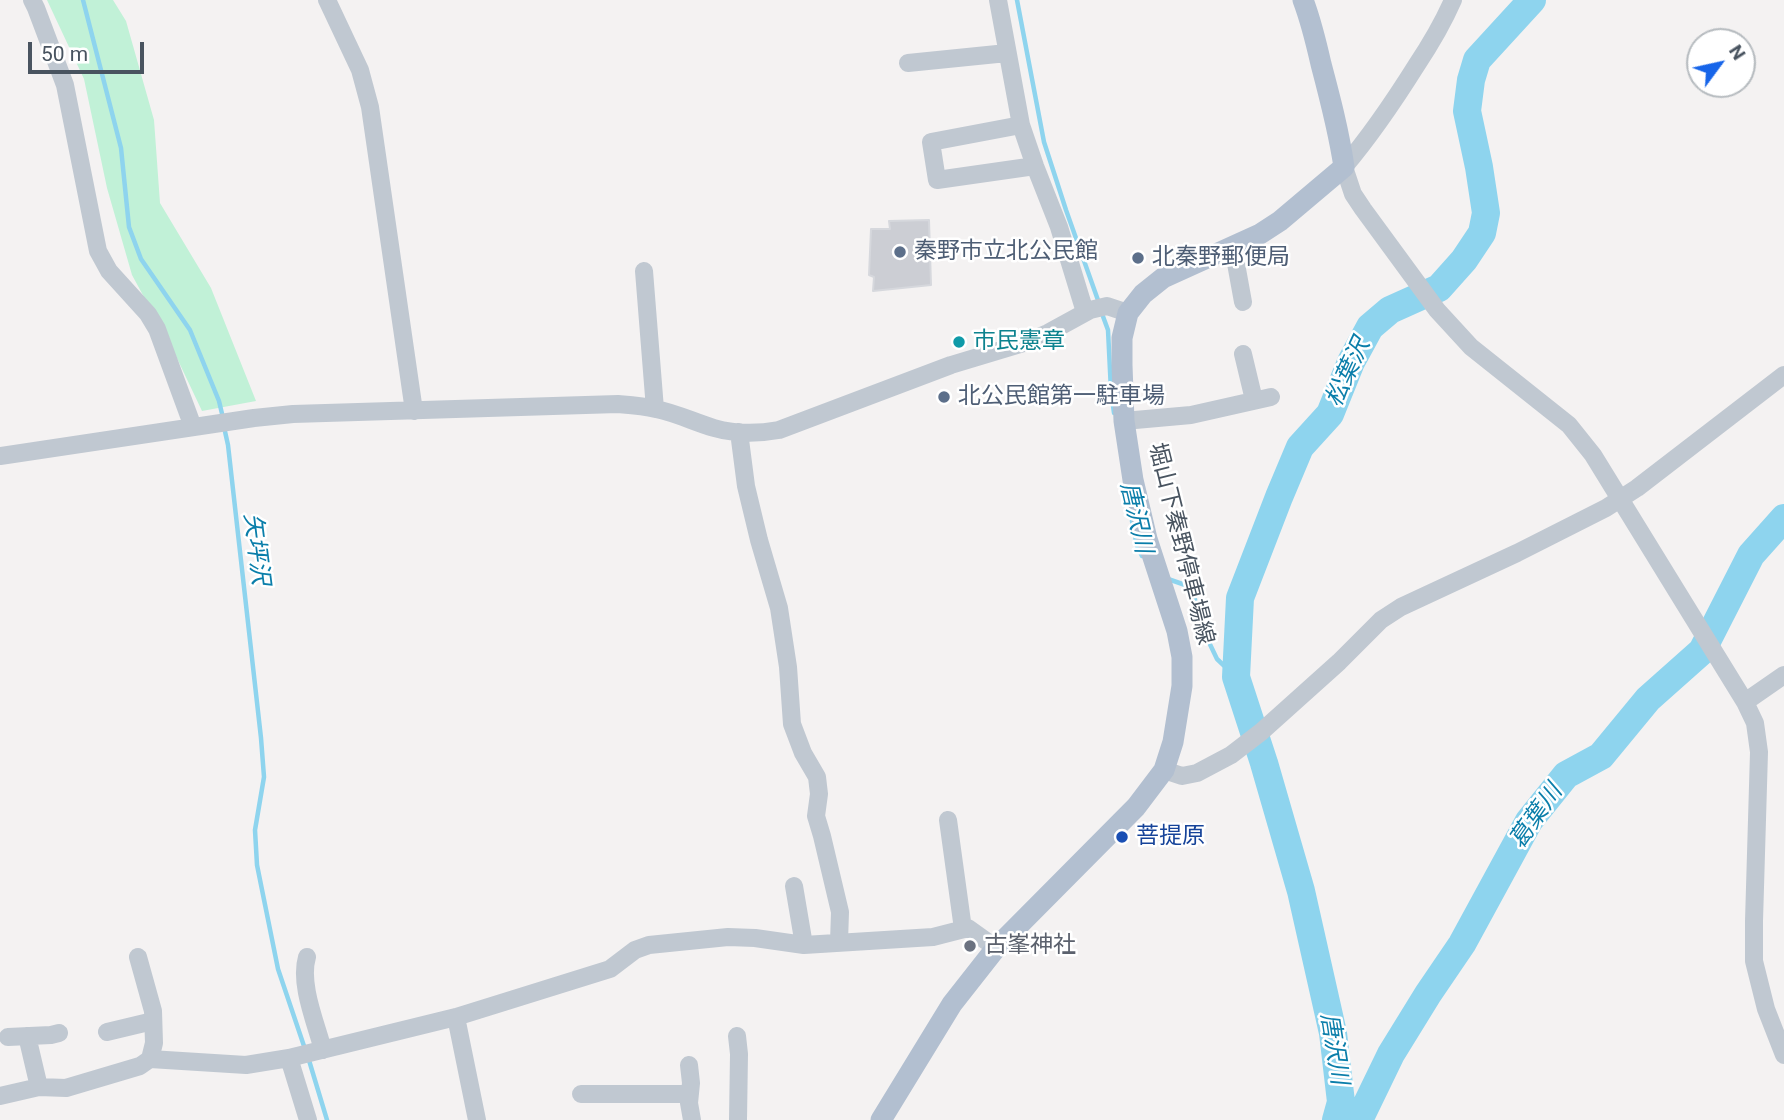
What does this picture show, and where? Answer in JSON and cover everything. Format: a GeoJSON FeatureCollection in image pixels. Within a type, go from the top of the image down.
{"type":"FeatureCollection","features":[{"type":"Feature","properties":{"kind":"main road"},"geometry":{"type":"LineString","coordinates":[[1128,313],[1143,294],[1163,278],[1260,234],[1344,167],[1334,112],[1303,0]]}},
{"type":"Feature","properties":{"kind":"main road","name":"堀山下秦野停車場線"},"geometry":{"type":"LineString","coordinates":[[881,1120],[952,1004],[996,948],[1136,807],[1164,770],[1173,743],[1182,686],[1182,657],[1177,631],[1147,539],[1133,480],[1124,421],[1122,338],[1128,313]]}},
{"type":"Feature","properties":{"kind":"street"},"geometry":{"type":"LineString","coordinates":[[32,0],[65,85],[98,251],[109,271],[148,314],[157,329],[193,427]]}},
{"type":"Feature","properties":{"kind":"street"},"geometry":{"type":"LineString","coordinates":[[327,0],[360,70],[370,107],[414,411]]}},
{"type":"Feature","properties":{"kind":"street"},"geometry":{"type":"LineString","coordinates":[[998,0],[1021,125],[1059,227],[1094,309]]}},
{"type":"Feature","properties":{"kind":"street"},"geometry":{"type":"LineString","coordinates":[[1453,0],[1436,35],[1401,90],[1344,167],[1358,202],[1431,303],[1471,347],[1569,425],[1593,455],[1745,702],[1755,723],[1759,752],[1754,961],[1766,1009],[1784,1055]]}},
{"type":"Feature","properties":{"kind":"street"},"geometry":{"type":"LineString","coordinates":[[908,63],[1007,53]]}},
{"type":"Feature","properties":{"kind":"street"},"geometry":{"type":"LineString","coordinates":[[1021,125],[931,142],[937,180],[1035,166]]}},
{"type":"Feature","properties":{"kind":"street"},"geometry":{"type":"LineString","coordinates":[[1233,247],[1243,302]]}},
{"type":"Feature","properties":{"kind":"street"},"geometry":{"type":"LineString","coordinates":[[645,271],[655,409]]}},
{"type":"Feature","properties":{"kind":"street"},"geometry":{"type":"LineString","coordinates":[[0,456],[293,414],[618,404],[655,409],[715,428],[759,433],[779,430],[951,365],[1024,343],[1094,309],[1128,313]]}},
{"type":"Feature","properties":{"kind":"street"},"geometry":{"type":"LineString","coordinates":[[1124,421],[1191,415],[1263,398],[1243,354]]}},
{"type":"Feature","properties":{"kind":"street"},"geometry":{"type":"LineString","coordinates":[[1164,770],[1182,776],[1197,773],[1231,755],[1261,732],[1339,662],[1381,620],[1401,607],[1579,522],[1620,498],[1784,375]]}},
{"type":"Feature","properties":{"kind":"street"},"geometry":{"type":"LineString","coordinates":[[739,432],[746,486],[779,608],[788,667],[792,724],[803,753],[817,777],[816,816],[840,912],[839,942]]}},
{"type":"Feature","properties":{"kind":"street"},"geometry":{"type":"LineString","coordinates":[[1745,702],[1784,676]]}},
{"type":"Feature","properties":{"kind":"street"},"geometry":{"type":"LineString","coordinates":[[948,820],[963,929]]}},
{"type":"Feature","properties":{"kind":"street"},"geometry":{"type":"LineString","coordinates":[[794,887],[804,945]]}},
{"type":"Feature","properties":{"kind":"street"},"geometry":{"type":"LineString","coordinates":[[150,1059],[246,1065],[320,1051],[456,1017],[610,969],[635,950],[649,945],[728,937],[804,945],[933,937],[968,928],[996,948]]}},
{"type":"Feature","properties":{"kind":"street"},"geometry":{"type":"LineString","coordinates":[[0,1096],[39,1087],[66,1088],[140,1066],[150,1059],[155,1043],[153,1011],[138,957]]}},
{"type":"Feature","properties":{"kind":"street"},"geometry":{"type":"LineString","coordinates":[[307,957],[304,967],[305,983],[320,1051]]}},
{"type":"Feature","properties":{"kind":"street"},"geometry":{"type":"LineString","coordinates":[[456,1017],[477,1120]]}},
{"type":"Feature","properties":{"kind":"street"},"geometry":{"type":"LineString","coordinates":[[107,1032],[153,1021]]}},
{"type":"Feature","properties":{"kind":"street"},"geometry":{"type":"LineString","coordinates":[[8,1037],[59,1033]]}},
{"type":"Feature","properties":{"kind":"street"},"geometry":{"type":"LineString","coordinates":[[27,1036],[39,1087]]}},
{"type":"Feature","properties":{"kind":"street"},"geometry":{"type":"LineString","coordinates":[[737,1036],[738,1120]]}},
{"type":"Feature","properties":{"kind":"street"},"geometry":{"type":"LineString","coordinates":[[289,1058],[308,1120]]}},
{"type":"Feature","properties":{"kind":"street"},"geometry":{"type":"LineString","coordinates":[[689,1065],[692,1120]]}},
{"type":"Feature","properties":{"kind":"street"},"geometry":{"type":"LineString","coordinates":[[581,1094],[690,1094]]}},
{"type":"Feature","properties":{"kind":"green space"},"geometry":{"type":"Polygon","coordinates":[[[47,0],[113,0],[126,21],[154,120],[160,203],[211,288],[256,401],[202,411],[132,275],[107,188],[84,79],[47,0]]]}},
{"type":"Feature","properties":{"kind":"building","name":"秦野市立北公民館"},"geometry":{"type":"Polygon","coordinates":[[[929,220],[931,285],[873,291],[874,277],[869,275],[871,229],[890,229],[889,221],[929,220]]]}},
{"type":"Feature","properties":{"kind":"waterway","name":"矢坪沢"},"geometry":{"type":"LineString","coordinates":[[83,0],[121,148],[129,227],[141,259],[190,330],[219,401],[223,418]]}},
{"type":"Feature","properties":{"kind":"waterway","name":"唐沢川"},"geometry":{"type":"LineString","coordinates":[[1017,0],[1044,142],[1099,303]]}},
{"type":"Feature","properties":{"kind":"waterway","name":"松葉沢"},"geometry":{"type":"LineString","coordinates":[[1336,1120],[1341,1102],[1333,1033],[1301,891],[1236,677],[1240,598],[1300,447],[1330,414],[1351,362],[1370,327],[1390,310],[1439,288],[1464,260],[1482,233],[1486,213],[1467,111],[1471,80],[1477,60],[1532,0]]}},
{"type":"Feature","properties":{"kind":"waterway","name":"唐沢川"},"geometry":{"type":"LineString","coordinates":[[1101,311],[1108,330],[1114,413]]}},
{"type":"Feature","properties":{"kind":"waterway","name":"矢坪沢"},"geometry":{"type":"LineString","coordinates":[[224,427],[264,777],[255,830],[257,865],[278,969],[305,1049]]}},
{"type":"Feature","properties":{"kind":"waterway","name":"葛葉川"},"geometry":{"type":"LineString","coordinates":[[1359,1120],[1391,1054],[1462,944],[1529,821],[1566,775],[1601,756],[1648,699],[1702,651],[1751,555],[1784,518]]}},
{"type":"Feature","properties":{"kind":"waterway","name":"唐沢川"},"geometry":{"type":"LineString","coordinates":[[1132,521],[1142,556]]}},
{"type":"Feature","properties":{"kind":"waterway","name":"唐沢川"},"geometry":{"type":"LineString","coordinates":[[1168,579],[1191,587],[1206,636],[1217,659],[1236,677]]}},
{"type":"Feature","properties":{"kind":"waterway","name":"矢坪沢"},"geometry":{"type":"LineString","coordinates":[[308,1057],[327,1120]]}},
{"type":"Feature","properties":{"kind":"place","name":"秦野市立北公民館"},"geometry":{"type":"Point","coordinates":[900,252]}},
{"type":"Feature","properties":{"kind":"place","name":"北秦野郵便局"},"geometry":{"type":"Point","coordinates":[1138,258]}},
{"type":"Feature","properties":{"kind":"place","name":"市民憲章"},"geometry":{"type":"Point","coordinates":[959,342]}},
{"type":"Feature","properties":{"kind":"place","name":"北公民館第一駐車場"},"geometry":{"type":"Point","coordinates":[944,397]}},
{"type":"Feature","properties":{"kind":"place","name":"菩提原"},"geometry":{"type":"Point","coordinates":[1122,837]}},
{"type":"Feature","properties":{"kind":"place","name":"古峯神社"},"geometry":{"type":"Point","coordinates":[970,946]}}]}
